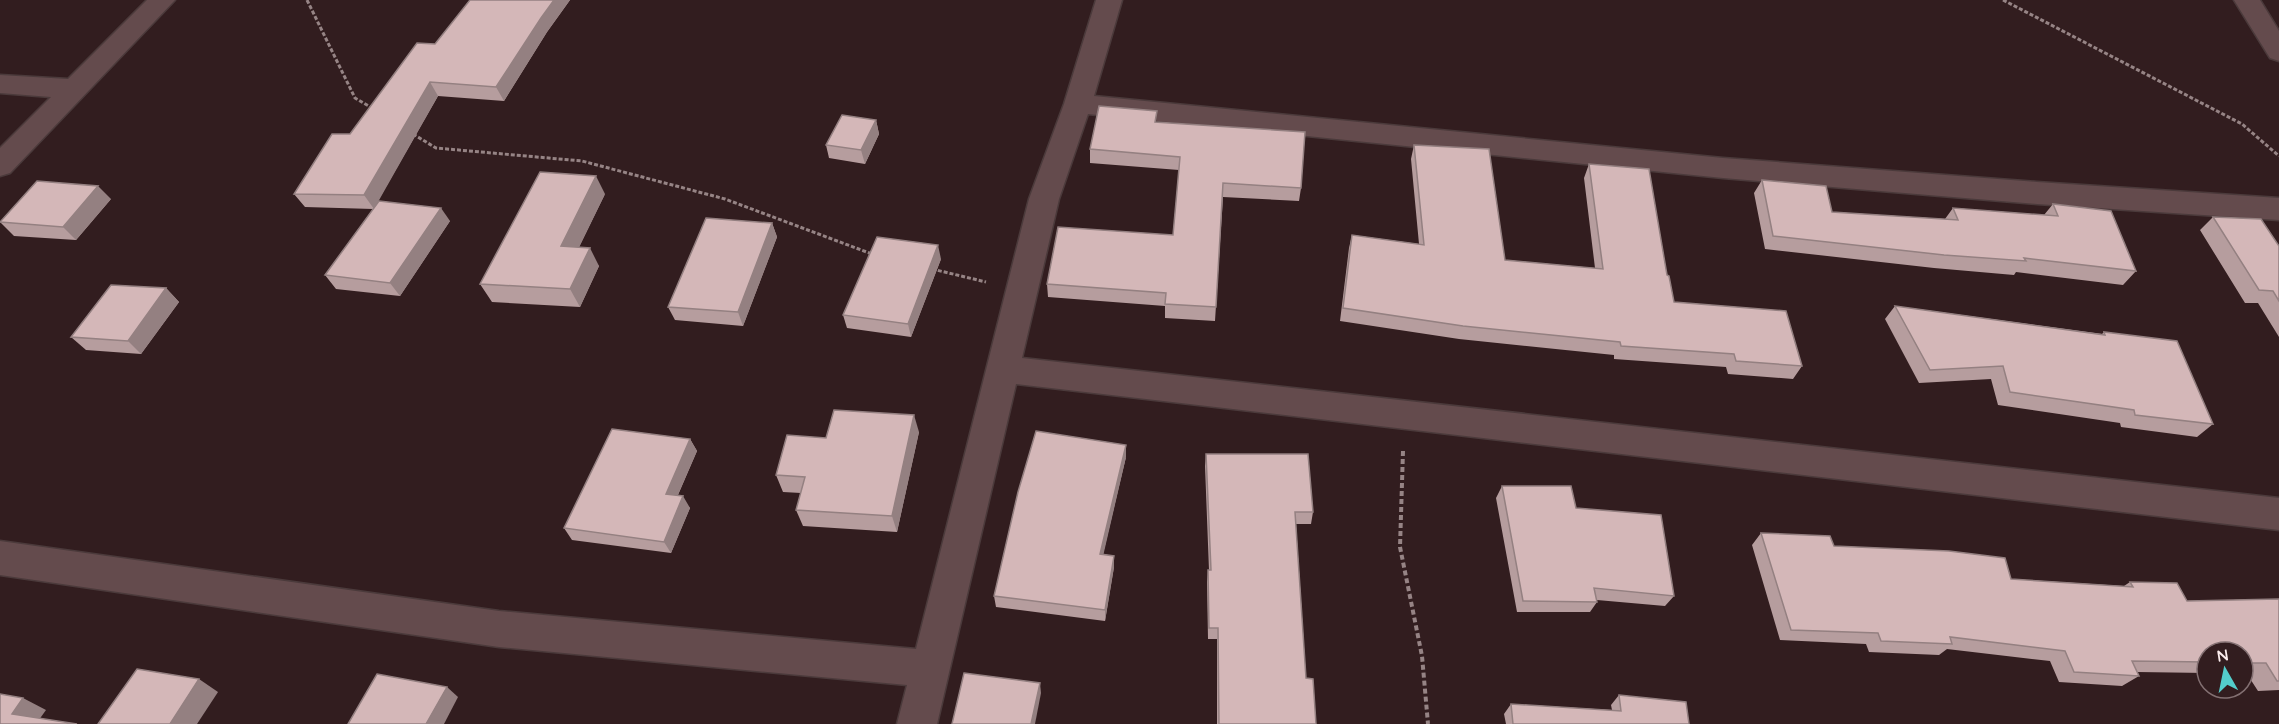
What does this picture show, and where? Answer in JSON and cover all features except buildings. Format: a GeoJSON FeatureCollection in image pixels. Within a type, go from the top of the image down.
{"type":"FeatureCollection","features":[{"type":"Feature","properties":{"kind":"street"},"geometry":{"type":"LineString","coordinates":[[0,166],[162,0]]}},
{"type":"Feature","properties":{"kind":"street"},"geometry":{"type":"LineString","coordinates":[[917,724],[978,480],[1044,199],[1078,104],[1109,0]]}},
{"type":"Feature","properties":{"kind":"street"},"geometry":{"type":"LineString","coordinates":[[2247,0],[2279,52]]}},
{"type":"Feature","properties":{"kind":"street"},"geometry":{"type":"LineString","coordinates":[[0,84],[74,89]]}},
{"type":"Feature","properties":{"kind":"street"},"geometry":{"type":"LineString","coordinates":[[1078,104],[1723,168],[2037,193],[2279,208]]}},
{"type":"Feature","properties":{"kind":"street"},"geometry":{"type":"LineString","coordinates":[[1003,369],[2279,514]]}},
{"type":"Feature","properties":{"kind":"street"},"geometry":{"type":"LineString","coordinates":[[0,558],[499,629],[932,669]]}},
{"type":"Feature","properties":{"kind":"path"},"geometry":{"type":"LineString","coordinates":[[307,0],[355,98],[375,111]]}},
{"type":"Feature","properties":{"kind":"path"},"geometry":{"type":"LineString","coordinates":[[2003,0],[2242,124],[2279,156]]}},
{"type":"Feature","properties":{"kind":"path"},"geometry":{"type":"LineString","coordinates":[[406,129],[436,148],[582,160],[724,199],[873,254]]}},
{"type":"Feature","properties":{"kind":"path"},"geometry":{"type":"LineString","coordinates":[[930,269],[1022,291]]}},
{"type":"Feature","properties":{"kind":"path"},"geometry":{"type":"LineString","coordinates":[[1404,415],[1400,547],[1422,656],[1428,724]]}}]}
